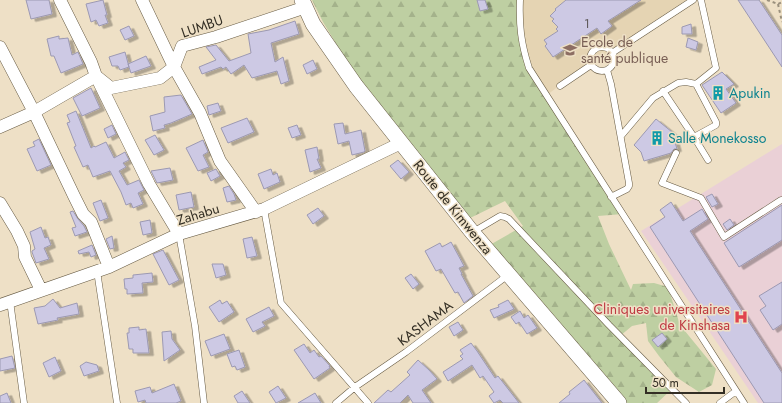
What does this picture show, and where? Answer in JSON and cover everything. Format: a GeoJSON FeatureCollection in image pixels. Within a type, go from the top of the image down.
{"type":"FeatureCollection","features":[{"type":"Feature","properties":{"kind":"street"},"geometry":{"type":"LineString","coordinates":[[60,0],[149,184],[179,234]]}},
{"type":"Feature","properties":{"kind":"street"},"geometry":{"type":"LineString","coordinates":[[142,0],[174,67],[200,114],[220,161],[260,211]]}},
{"type":"Feature","properties":{"kind":"street","name":"LUMBU"},"geometry":{"type":"LineString","coordinates":[[174,67],[182,46],[216,37],[301,5]]}},
{"type":"Feature","properties":{"kind":"street","name":"Route de Kimwenza"},"geometry":{"type":"LineString","coordinates":[[301,5],[334,56],[356,86],[472,232],[619,403]]}},
{"type":"Feature","properties":{"kind":"street"},"geometry":{"type":"LineString","coordinates":[[0,47],[34,112],[83,214],[91,222],[109,267]]}},
{"type":"Feature","properties":{"kind":"street"},"geometry":{"type":"LineString","coordinates":[[96,76],[111,88],[160,78],[174,67]]}},
{"type":"Feature","properties":{"kind":"street"},"geometry":{"type":"LineString","coordinates":[[0,127],[34,112],[96,76]]}},
{"type":"Feature","properties":{"kind":"street","name":"Zahabu"},"geometry":{"type":"LineString","coordinates":[[5,303],[109,267],[179,234],[260,211],[401,143]]}},
{"type":"Feature","properties":{"kind":"street"},"geometry":{"type":"LineString","coordinates":[[0,203],[17,231],[25,248],[25,256],[41,290]]}},
{"type":"Feature","properties":{"kind":"lane"},"geometry":{"type":"LineString","coordinates":[[520,0],[520,28],[522,46],[529,68],[744,403]]}},
{"type":"Feature","properties":{"kind":"lane"},"geometry":{"type":"LineString","coordinates":[[612,53],[693,0]]}},
{"type":"Feature","properties":{"kind":"lane"},"geometry":{"type":"LineString","coordinates":[[621,136],[647,103],[653,98],[663,91],[682,82],[696,84],[716,68],[701,0]]}},
{"type":"Feature","properties":{"kind":"lane"},"geometry":{"type":"LineString","coordinates":[[604,47],[612,53],[614,63],[610,69],[596,70],[591,65],[590,55],[597,48],[604,47]]}},
{"type":"Feature","properties":{"kind":"lane"},"geometry":{"type":"LineString","coordinates":[[560,86],[591,65]]}},
{"type":"Feature","properties":{"kind":"lane"},"geometry":{"type":"LineString","coordinates":[[606,70],[611,84],[629,186],[611,196]]}},
{"type":"Feature","properties":{"kind":"lane"},"geometry":{"type":"LineString","coordinates":[[694,136],[716,124],[696,84]]}},
{"type":"Feature","properties":{"kind":"lane"},"geometry":{"type":"LineString","coordinates":[[663,91],[694,136],[708,160]]}},
{"type":"Feature","properties":{"kind":"lane"},"geometry":{"type":"LineString","coordinates":[[676,153],[662,183],[701,198],[724,237],[782,200]]}},
{"type":"Feature","properties":{"kind":"lane"},"geometry":{"type":"LineString","coordinates":[[260,211],[281,303],[368,403]]}},
{"type":"Feature","properties":{"kind":"lane"},"geometry":{"type":"LineString","coordinates":[[472,232],[500,216],[509,219],[609,325],[686,403]]}},
{"type":"Feature","properties":{"kind":"lane"},"geometry":{"type":"LineString","coordinates":[[179,234],[195,326],[204,403]]}},
{"type":"Feature","properties":{"kind":"lane"},"geometry":{"type":"LineString","coordinates":[[97,271],[117,403]]}},
{"type":"Feature","properties":{"kind":"lane","name":"KASHAMA"},"geometry":{"type":"LineString","coordinates":[[336,403],[355,387],[406,352],[508,275]]}},
{"type":"Feature","properties":{"kind":"lane"},"geometry":{"type":"LineString","coordinates":[[5,303],[24,403]]}},
{"type":"Feature","properties":{"kind":"lane"},"geometry":{"type":"LineString","coordinates":[[720,403],[736,390]]}},
{"type":"Feature","properties":{"kind":"path"},"geometry":{"type":"LineString","coordinates":[[767,0],[778,4],[782,2]]}},
{"type":"Feature","properties":{"kind":"path"},"geometry":{"type":"LineString","coordinates":[[778,4],[782,22]]}},
{"type":"Feature","properties":{"kind":"shaded area","name":"Ecole de santé publique"},"geometry":{"type":"Polygon","coordinates":[[[520,0],[693,0],[612,53],[590,62],[547,95],[529,68],[522,46],[520,0]]]}},
{"type":"Feature","properties":{"kind":"shaded area","name":"Cliniques universitaires de Kinshasa"},"geometry":{"type":"Polygon","coordinates":[[[782,144],[782,403],[758,403],[641,231],[782,144]]]}},
{"type":"Feature","properties":{"kind":"green space"},"geometry":{"type":"Polygon","coordinates":[[[312,0],[520,0],[519,10],[529,68],[623,214],[598,216],[609,244],[631,290],[633,284],[654,283],[668,287],[680,325],[716,369],[712,385],[699,392],[676,377],[648,341],[646,323],[632,326],[620,336],[672,389],[657,403],[619,403],[488,246],[523,226],[505,201],[468,219],[358,80],[323,22],[312,0]]]}},
{"type":"Feature","properties":{"kind":"building"},"geometry":{"type":"Polygon","coordinates":[[[26,0],[49,0],[52,14],[31,19],[26,0]]]}},
{"type":"Feature","properties":{"kind":"building"},"geometry":{"type":"Polygon","coordinates":[[[103,0],[107,15],[105,15],[108,23],[99,26],[96,20],[91,22],[86,4],[103,0]]]}},
{"type":"Feature","properties":{"kind":"building"},"geometry":{"type":"Polygon","coordinates":[[[477,0],[485,0],[488,9],[480,11],[477,0]]]}},
{"type":"Feature","properties":{"kind":"building"},"geometry":{"type":"Polygon","coordinates":[[[566,0],[641,0],[608,21],[612,26],[601,34],[597,28],[553,57],[545,46],[547,44],[544,40],[558,31],[556,29],[558,27],[552,21],[554,19],[550,16],[556,10],[555,9],[566,0]]]}},
{"type":"Feature","properties":{"kind":"building"},"geometry":{"type":"Polygon","coordinates":[[[738,0],[759,0],[782,35],[782,67],[738,0]]]}},
{"type":"Feature","properties":{"kind":"building"},"geometry":{"type":"Polygon","coordinates":[[[295,21],[299,34],[271,43],[275,62],[283,57],[289,81],[281,84],[277,71],[252,78],[244,65],[231,74],[226,67],[223,69],[221,67],[202,74],[199,67],[216,60],[206,47],[216,45],[229,61],[251,53],[248,34],[269,30],[295,21]]]}},
{"type":"Feature","properties":{"kind":"building"},"geometry":{"type":"Polygon","coordinates":[[[691,24],[692,34],[682,34],[682,27],[691,24]]]}},
{"type":"Feature","properties":{"kind":"building"},"geometry":{"type":"Polygon","coordinates":[[[129,26],[134,36],[125,40],[120,30],[129,26]]]}},
{"type":"Feature","properties":{"kind":"building"},"geometry":{"type":"Polygon","coordinates":[[[59,36],[59,39],[68,38],[72,55],[78,52],[83,64],[61,73],[54,56],[51,56],[47,39],[59,36]]]}},
{"type":"Feature","properties":{"kind":"building"},"geometry":{"type":"Polygon","coordinates":[[[688,38],[698,42],[696,50],[686,47],[688,38]]]}},
{"type":"Feature","properties":{"kind":"building"},"geometry":{"type":"Polygon","coordinates":[[[125,52],[129,67],[120,70],[118,66],[112,66],[109,57],[125,52]]]}},
{"type":"Feature","properties":{"kind":"building"},"geometry":{"type":"Polygon","coordinates":[[[146,56],[151,66],[131,73],[128,64],[146,56]]]}},
{"type":"Feature","properties":{"kind":"building"},"geometry":{"type":"Polygon","coordinates":[[[313,60],[317,69],[307,74],[303,65],[313,60]]]}},
{"type":"Feature","properties":{"kind":"building","name":"Apukin"},"geometry":{"type":"Polygon","coordinates":[[[722,72],[734,84],[726,89],[736,103],[721,113],[702,85],[722,72]]]}},
{"type":"Feature","properties":{"kind":"building"},"geometry":{"type":"Polygon","coordinates":[[[91,88],[100,108],[82,116],[73,98],[91,88]]]}},
{"type":"Feature","properties":{"kind":"building"},"geometry":{"type":"Polygon","coordinates":[[[181,95],[192,114],[164,125],[165,128],[153,131],[150,116],[165,112],[164,97],[181,95]]]}},
{"type":"Feature","properties":{"kind":"building"},"geometry":{"type":"Polygon","coordinates":[[[218,103],[221,111],[209,115],[207,106],[218,103]]]}},
{"type":"Feature","properties":{"kind":"building"},"geometry":{"type":"Polygon","coordinates":[[[76,111],[91,148],[106,142],[114,158],[125,152],[129,160],[123,163],[126,167],[119,171],[127,185],[139,180],[144,190],[138,193],[143,204],[133,208],[131,203],[126,205],[110,171],[93,177],[88,165],[83,167],[74,147],[76,146],[67,123],[70,122],[67,115],[76,111]]]}},
{"type":"Feature","properties":{"kind":"building"},"geometry":{"type":"Polygon","coordinates":[[[247,118],[254,132],[228,143],[221,128],[247,118]]]}},
{"type":"Feature","properties":{"kind":"building","name":"Salle Monekosso"},"geometry":{"type":"Polygon","coordinates":[[[656,119],[672,132],[677,149],[674,149],[671,153],[644,161],[641,152],[634,145],[656,119]]]}},
{"type":"Feature","properties":{"kind":"building"},"geometry":{"type":"Polygon","coordinates":[[[343,123],[345,134],[361,130],[364,152],[352,155],[349,141],[338,144],[334,124],[343,123]]]}},
{"type":"Feature","properties":{"kind":"building"},"geometry":{"type":"Polygon","coordinates":[[[112,125],[116,134],[108,138],[104,129],[112,125]]]}},
{"type":"Feature","properties":{"kind":"building"},"geometry":{"type":"Polygon","coordinates":[[[297,125],[301,135],[292,138],[288,128],[297,125]]]}},
{"type":"Feature","properties":{"kind":"building"},"geometry":{"type":"Polygon","coordinates":[[[155,135],[164,150],[154,155],[145,140],[155,135]]]}},
{"type":"Feature","properties":{"kind":"building"},"geometry":{"type":"Polygon","coordinates":[[[39,139],[51,165],[37,171],[27,149],[35,146],[33,142],[39,139]]]}},
{"type":"Feature","properties":{"kind":"building"},"geometry":{"type":"Polygon","coordinates":[[[203,140],[208,152],[203,155],[209,167],[198,171],[186,148],[203,140]]]}},
{"type":"Feature","properties":{"kind":"building"},"geometry":{"type":"Polygon","coordinates":[[[317,147],[319,159],[317,159],[321,168],[310,172],[305,150],[317,147]]]}},
{"type":"Feature","properties":{"kind":"building"},"geometry":{"type":"Polygon","coordinates":[[[398,160],[409,172],[401,179],[390,166],[398,160]]]}},
{"type":"Feature","properties":{"kind":"building"},"geometry":{"type":"Polygon","coordinates":[[[170,168],[173,180],[157,183],[151,171],[170,168]]]}},
{"type":"Feature","properties":{"kind":"building"},"geometry":{"type":"Polygon","coordinates":[[[216,169],[220,176],[211,181],[207,173],[216,169]]]}},
{"type":"Feature","properties":{"kind":"building"},"geometry":{"type":"Polygon","coordinates":[[[271,169],[273,175],[277,173],[280,182],[264,189],[258,174],[271,169]]]}},
{"type":"Feature","properties":{"kind":"building"},"geometry":{"type":"Polygon","coordinates":[[[229,186],[236,200],[227,202],[223,188],[229,186]]]}},
{"type":"Feature","properties":{"kind":"building"},"geometry":{"type":"Polygon","coordinates":[[[191,192],[194,207],[179,210],[176,195],[191,192]]]}},
{"type":"Feature","properties":{"kind":"building"},"geometry":{"type":"Polygon","coordinates":[[[712,194],[718,204],[712,207],[706,197],[712,194]]]}},
{"type":"Feature","properties":{"kind":"building"},"geometry":{"type":"Polygon","coordinates":[[[101,200],[108,218],[100,221],[93,203],[101,200]]]}},
{"type":"Feature","properties":{"kind":"building"},"geometry":{"type":"Polygon","coordinates":[[[671,202],[683,221],[702,209],[708,219],[690,231],[782,373],[782,403],[764,403],[650,227],[665,217],[660,210],[671,202]]]}},
{"type":"Feature","properties":{"kind":"building"},"geometry":{"type":"Polygon","coordinates":[[[782,205],[782,240],[739,267],[724,243],[782,205]]]}},
{"type":"Feature","properties":{"kind":"building"},"geometry":{"type":"Polygon","coordinates":[[[318,208],[324,216],[313,224],[307,215],[318,208]]]}},
{"type":"Feature","properties":{"kind":"building"},"geometry":{"type":"Polygon","coordinates":[[[73,211],[87,232],[75,236],[72,228],[76,227],[70,212],[73,211]]]}},
{"type":"Feature","properties":{"kind":"building"},"geometry":{"type":"Polygon","coordinates":[[[730,219],[734,225],[727,230],[723,224],[730,219]]]}},
{"type":"Feature","properties":{"kind":"building"},"geometry":{"type":"Polygon","coordinates":[[[150,220],[152,233],[143,235],[140,222],[150,220]]]}},
{"type":"Feature","properties":{"kind":"building"},"geometry":{"type":"Polygon","coordinates":[[[41,227],[45,238],[48,237],[51,245],[44,248],[49,259],[36,263],[32,252],[35,249],[30,232],[41,227]]]}},
{"type":"Feature","properties":{"kind":"building"},"geometry":{"type":"Polygon","coordinates":[[[112,236],[114,248],[110,249],[106,239],[112,236]]]}},
{"type":"Feature","properties":{"kind":"building"},"geometry":{"type":"Polygon","coordinates":[[[252,237],[257,256],[247,258],[243,239],[252,237]]]}},
{"type":"Feature","properties":{"kind":"building"},"geometry":{"type":"Polygon","coordinates":[[[451,242],[464,266],[459,268],[473,296],[464,303],[458,292],[455,293],[441,269],[436,271],[425,251],[440,243],[442,247],[451,242]]]}},
{"type":"Feature","properties":{"kind":"building"},"geometry":{"type":"Polygon","coordinates":[[[92,245],[96,255],[91,257],[89,252],[79,254],[78,251],[92,245]]]}},
{"type":"Feature","properties":{"kind":"building"},"geometry":{"type":"Polygon","coordinates":[[[163,250],[179,280],[169,285],[153,254],[163,250]]]}},
{"type":"Feature","properties":{"kind":"building"},"geometry":{"type":"Polygon","coordinates":[[[212,264],[223,264],[226,275],[216,278],[212,264]]]}},
{"type":"Feature","properties":{"kind":"building"},"geometry":{"type":"Polygon","coordinates":[[[152,273],[153,282],[142,283],[143,293],[127,294],[124,279],[133,278],[133,275],[152,273]]]}},
{"type":"Feature","properties":{"kind":"building"},"geometry":{"type":"Polygon","coordinates":[[[411,274],[419,284],[413,289],[405,278],[411,274]]]}},
{"type":"Feature","properties":{"kind":"building"},"geometry":{"type":"Polygon","coordinates":[[[782,282],[782,324],[773,330],[760,310],[766,306],[759,296],[782,282]]]}},
{"type":"Feature","properties":{"kind":"building"},"geometry":{"type":"Polygon","coordinates":[[[53,299],[60,308],[77,303],[79,314],[57,318],[58,320],[38,324],[34,308],[45,306],[53,299]]]}},
{"type":"Feature","properties":{"kind":"building"},"geometry":{"type":"Polygon","coordinates":[[[220,300],[222,304],[227,301],[234,312],[219,322],[209,307],[220,300]]]}},
{"type":"Feature","properties":{"kind":"building"},"geometry":{"type":"Polygon","coordinates":[[[508,300],[514,309],[494,318],[490,310],[499,307],[498,305],[508,300]]]}},
{"type":"Feature","properties":{"kind":"building"},"geometry":{"type":"Polygon","coordinates":[[[269,307],[274,316],[262,322],[265,326],[253,332],[246,319],[269,307]]]}},
{"type":"Feature","properties":{"kind":"building"},"geometry":{"type":"Polygon","coordinates":[[[520,311],[524,318],[528,315],[537,328],[527,334],[519,322],[516,324],[511,317],[520,311]]]}},
{"type":"Feature","properties":{"kind":"building"},"geometry":{"type":"Polygon","coordinates":[[[458,322],[463,330],[454,336],[449,327],[458,322]]]}},
{"type":"Feature","properties":{"kind":"building"},"geometry":{"type":"Polygon","coordinates":[[[139,327],[139,330],[146,329],[149,353],[133,353],[133,349],[129,349],[127,333],[129,333],[129,328],[139,327]]]}},
{"type":"Feature","properties":{"kind":"building"},"geometry":{"type":"Polygon","coordinates":[[[171,331],[172,339],[180,350],[164,361],[162,332],[171,331]]]}},
{"type":"Feature","properties":{"kind":"building"},"geometry":{"type":"Polygon","coordinates":[[[662,333],[667,339],[658,347],[652,340],[662,333]]]}},
{"type":"Feature","properties":{"kind":"building"},"geometry":{"type":"Polygon","coordinates":[[[224,334],[230,349],[211,356],[205,341],[224,334]]]}},
{"type":"Feature","properties":{"kind":"building"},"geometry":{"type":"Polygon","coordinates":[[[471,343],[495,378],[498,376],[519,403],[503,403],[500,400],[494,403],[489,396],[494,392],[483,376],[480,378],[472,365],[448,381],[443,372],[463,359],[460,356],[463,354],[460,350],[471,343]]]}},
{"type":"Feature","properties":{"kind":"building"},"geometry":{"type":"Polygon","coordinates":[[[304,344],[310,353],[314,350],[319,357],[321,356],[330,366],[330,368],[314,379],[294,350],[304,344]]]}},
{"type":"Feature","properties":{"kind":"building"},"geometry":{"type":"Polygon","coordinates":[[[239,350],[245,367],[237,370],[235,366],[232,367],[227,354],[239,350]]]}},
{"type":"Feature","properties":{"kind":"building"},"geometry":{"type":"Polygon","coordinates":[[[12,356],[15,368],[0,371],[0,359],[12,356]]]}},
{"type":"Feature","properties":{"kind":"building"},"geometry":{"type":"Polygon","coordinates":[[[55,357],[61,371],[49,377],[43,363],[55,357]]]}},
{"type":"Feature","properties":{"kind":"building"},"geometry":{"type":"Polygon","coordinates":[[[418,360],[437,379],[422,390],[431,403],[413,403],[408,395],[400,403],[374,403],[388,390],[391,392],[410,375],[407,372],[418,360]]]}},
{"type":"Feature","properties":{"kind":"building"},"geometry":{"type":"Polygon","coordinates":[[[86,362],[97,365],[99,371],[84,376],[80,366],[86,362]]]}},
{"type":"Feature","properties":{"kind":"building"},"geometry":{"type":"Polygon","coordinates":[[[584,380],[602,403],[559,403],[570,394],[569,392],[584,380]]]}},
{"type":"Feature","properties":{"kind":"building"},"geometry":{"type":"Polygon","coordinates":[[[174,384],[181,401],[176,403],[146,403],[145,400],[138,402],[135,391],[150,387],[152,393],[174,384]]]}},
{"type":"Feature","properties":{"kind":"building"},"geometry":{"type":"Polygon","coordinates":[[[278,386],[286,398],[276,403],[269,392],[278,386]]]}},
{"type":"Feature","properties":{"kind":"building"},"geometry":{"type":"Polygon","coordinates":[[[242,391],[250,403],[238,403],[234,396],[242,391]]]}},
{"type":"Feature","properties":{"kind":"building"},"geometry":{"type":"Polygon","coordinates":[[[7,393],[11,403],[0,403],[0,396],[7,393]]]}},
{"type":"Feature","properties":{"kind":"building"},"geometry":{"type":"Polygon","coordinates":[[[315,393],[321,403],[298,403],[315,393]]]}},
{"type":"Feature","properties":{"kind":"place","name":"Ecole de santé publique"},"geometry":{"type":"Point","coordinates":[570,50]}},
{"type":"Feature","properties":{"kind":"place","name":"Apukin"},"geometry":{"type":"Point","coordinates":[718,93]}},
{"type":"Feature","properties":{"kind":"place","name":"Salle Monekosso"},"geometry":{"type":"Point","coordinates":[657,138]}},
{"type":"Feature","properties":{"kind":"place","name":"Cliniques universitaires de Kinshasa"},"geometry":{"type":"Point","coordinates":[741,317]}}]}
